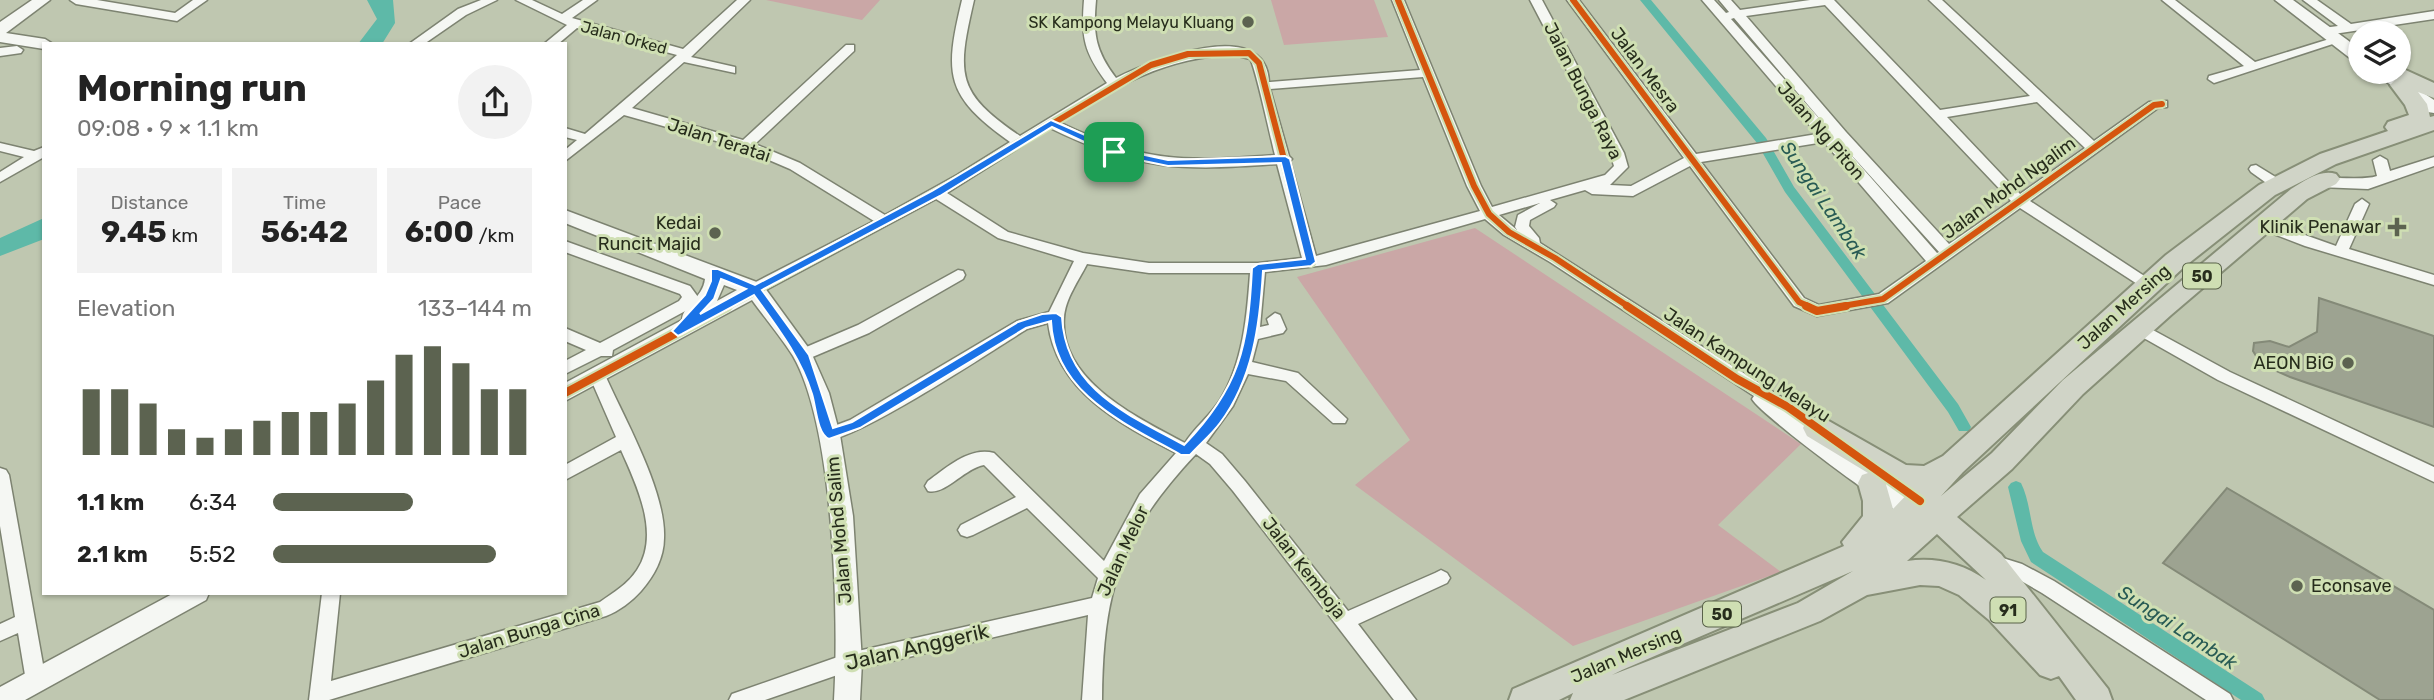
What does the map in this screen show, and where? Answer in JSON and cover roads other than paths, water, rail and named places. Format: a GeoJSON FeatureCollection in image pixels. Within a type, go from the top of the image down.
{"type":"FeatureCollection","features":[{"type":"Feature","properties":{"kind":"highway"},"geometry":{"type":"LineString","coordinates":[[2411,82],[2434,92]]}},
{"type":"Feature","properties":{"kind":"highway"},"geometry":{"type":"LineString","coordinates":[[2328,159],[2364,139],[2418,119],[2420,114],[2416,104],[2402,84]]}},
{"type":"Feature","properties":{"kind":"highway","name":"Jalan Mersing"},"geometry":{"type":"LineString","coordinates":[[1586,700],[1809,612],[1858,585],[1924,514],[1967,452],[2175,261],[2277,184],[2328,159],[2434,123]]}},
{"type":"Feature","properties":{"kind":"highway","name":"Jalan Mersing"},"geometry":{"type":"LineString","coordinates":[[1525,700],[1611,660],[1821,572],[1924,514],[1994,468],[2073,387],[2299,194],[2319,183],[2383,169],[2434,142]]}},
{"type":"Feature","properties":{"kind":"highway"},"geometry":{"type":"LineString","coordinates":[[1817,428],[1897,474],[1914,478],[1929,476],[1967,452]]}},
{"type":"Feature","properties":{"kind":"highway"},"geometry":{"type":"LineString","coordinates":[[1987,559],[1971,520],[1970,509],[1994,468]]}},
{"type":"Feature","properties":{"kind":"highway"},"geometry":{"type":"LineString","coordinates":[[1821,572],[1839,554],[1868,533],[1878,518],[1879,502],[1872,483]]}},
{"type":"Feature","properties":{"kind":"highway","name":"91"},"geometry":{"type":"LineString","coordinates":[[1924,514],[1987,559],[2095,700]]}},
{"type":"Feature","properties":{"kind":"highway","name":"91"},"geometry":{"type":"LineString","coordinates":[[1924,514],[1999,599],[2072,690]]}},
{"type":"Feature","properties":{"kind":"highway"},"geometry":{"type":"LineString","coordinates":[[1858,585],[1908,573],[1940,573],[1966,582],[1993,605],[2072,690]]}},
{"type":"Feature","properties":{"kind":"street"},"geometry":{"type":"LineString","coordinates":[[0,20],[29,0]]}},
{"type":"Feature","properties":{"kind":"street"},"geometry":{"type":"LineString","coordinates":[[0,30],[42,0]]}},
{"type":"Feature","properties":{"kind":"street"},"geometry":{"type":"LineString","coordinates":[[76,0],[128,4],[177,17],[201,0]]}},
{"type":"Feature","properties":{"kind":"street"},"geometry":{"type":"LineString","coordinates":[[418,42],[462,12],[491,0]]}},
{"type":"Feature","properties":{"kind":"street","name":"Jalan Orked"},"geometry":{"type":"LineString","coordinates":[[522,0],[575,24],[732,70]]}},
{"type":"Feature","properties":{"kind":"street","name":"Jalan Orked"},"geometry":{"type":"LineString","coordinates":[[562,19],[591,0]]}},
{"type":"Feature","properties":{"kind":"street"},"geometry":{"type":"LineString","coordinates":[[567,155],[624,110],[744,0]]}},
{"type":"Feature","properties":{"kind":"street"},"geometry":{"type":"LineString","coordinates":[[968,0],[958,54],[958,78],[963,94],[975,109],[1020,142]]}},
{"type":"Feature","properties":{"kind":"street"},"geometry":{"type":"LineString","coordinates":[[1090,0],[1087,37],[1091,54],[1115,85]]}},
{"type":"Feature","properties":{"kind":"street"},"geometry":{"type":"LineString","coordinates":[[1398,0],[1474,186],[1489,214],[1509,232],[1555,258]]}},
{"type":"Feature","properties":{"kind":"street","name":"Jalan Bunga Raya"},"geometry":{"type":"LineString","coordinates":[[936,193],[1003,235],[1083,258],[1149,268],[1258,268],[1311,262],[1613,177],[1621,167],[1618,153],[1536,0]]}},
{"type":"Feature","properties":{"kind":"street","name":"Jalan Mesra"},"geometry":{"type":"LineString","coordinates":[[1573,0],[1799,302],[1817,311],[1873,301]]}},
{"type":"Feature","properties":{"kind":"street","name":"Jalan Ng Piton"},"geometry":{"type":"LineString","coordinates":[[1709,0],[1826,137],[1942,256]]}},
{"type":"Feature","properties":{"kind":"street","name":"Jalan Ng Piton"},"geometry":{"type":"LineString","coordinates":[[1725,0],[1942,256]]}},
{"type":"Feature","properties":{"kind":"street"},"geometry":{"type":"LineString","coordinates":[[1935,0],[2092,147]]}},
{"type":"Feature","properties":{"kind":"street"},"geometry":{"type":"LineString","coordinates":[[2168,0],[2253,67]]}},
{"type":"Feature","properties":{"kind":"street"},"geometry":{"type":"LineString","coordinates":[[2283,0],[2348,43]]}},
{"type":"Feature","properties":{"kind":"street"},"geometry":{"type":"LineString","coordinates":[[2309,0],[2348,43]]}},
{"type":"Feature","properties":{"kind":"street"},"geometry":{"type":"LineString","coordinates":[[1722,16],[1828,1],[2018,200],[2150,285]]}},
{"type":"Feature","properties":{"kind":"street"},"geometry":{"type":"LineString","coordinates":[[2411,22],[2434,15]]}},
{"type":"Feature","properties":{"kind":"street"},"geometry":{"type":"LineString","coordinates":[[552,42],[575,24]]}},
{"type":"Feature","properties":{"kind":"street"},"geometry":{"type":"LineString","coordinates":[[0,37],[42,43]]}},
{"type":"Feature","properties":{"kind":"street"},"geometry":{"type":"LineString","coordinates":[[2214,79],[2348,43]]}},
{"type":"Feature","properties":{"kind":"street"},"geometry":{"type":"LineString","coordinates":[[746,145],[850,48]]}},
{"type":"Feature","properties":{"kind":"street"},"geometry":{"type":"LineString","coordinates":[[6,50],[42,56]]}},
{"type":"Feature","properties":{"kind":"street"},"geometry":{"type":"LineString","coordinates":[[567,367],[609,356],[678,331],[936,193],[1115,85],[1188,54],[1249,53],[1257,58],[1311,262]]}},
{"type":"Feature","properties":{"kind":"street"},"geometry":{"type":"LineString","coordinates":[[1263,86],[1426,73]]}},
{"type":"Feature","properties":{"kind":"street"},"geometry":{"type":"LineString","coordinates":[[2406,84],[2434,108]]}},
{"type":"Feature","properties":{"kind":"street"},"geometry":{"type":"LineString","coordinates":[[2410,84],[2434,98]]}},
{"type":"Feature","properties":{"kind":"street"},"geometry":{"type":"LineString","coordinates":[[1937,114],[2040,98]]}},
{"type":"Feature","properties":{"kind":"street","name":"Jalan Mohd Ngalim"},"geometry":{"type":"LineString","coordinates":[[1873,301],[1942,256],[2092,147],[2154,105],[2162,104]]}},
{"type":"Feature","properties":{"kind":"street","name":"Jalan Teratai"},"geometry":{"type":"LineString","coordinates":[[624,110],[746,145],[795,166],[884,221]]}},
{"type":"Feature","properties":{"kind":"street"},"geometry":{"type":"LineString","coordinates":[[1051,123],[1088,142],[1143,159],[1190,164],[1285,159]]}},
{"type":"Feature","properties":{"kind":"street"},"geometry":{"type":"LineString","coordinates":[[567,133],[587,139]]}},
{"type":"Feature","properties":{"kind":"street"},"geometry":{"type":"LineString","coordinates":[[1592,189],[1633,191],[1692,159],[1841,135]]}},
{"type":"Feature","properties":{"kind":"street"},"geometry":{"type":"LineString","coordinates":[[0,147],[40,154]]}},
{"type":"Feature","properties":{"kind":"street"},"geometry":{"type":"LineString","coordinates":[[0,178],[40,154]]}},
{"type":"Feature","properties":{"kind":"street"},"geometry":{"type":"LineString","coordinates":[[2383,169],[2434,161]]}},
{"type":"Feature","properties":{"kind":"street"},"geometry":{"type":"LineString","coordinates":[[2256,169],[2277,184]]}},
{"type":"Feature","properties":{"kind":"street"},"geometry":{"type":"LineString","coordinates":[[1555,258],[1528,236],[1522,227],[1523,218],[1539,207],[1602,186],[1613,177]]}},
{"type":"Feature","properties":{"kind":"street"},"geometry":{"type":"LineString","coordinates":[[2340,252],[2362,204]]}},
{"type":"Feature","properties":{"kind":"street"},"geometry":{"type":"LineString","coordinates":[[567,217],[755,289]]}},
{"type":"Feature","properties":{"kind":"street"},"geometry":{"type":"LineString","coordinates":[[2263,225],[2340,252],[2434,280]]}},
{"type":"Feature","properties":{"kind":"street"},"geometry":{"type":"LineString","coordinates":[[567,247],[685,290],[690,297],[684,305],[609,356],[597,375],[567,392]]}},
{"type":"Feature","properties":{"kind":"street"},"geometry":{"type":"LineString","coordinates":[[829,435],[856,425],[1022,325],[1042,318],[1056,317],[1083,258]]}},
{"type":"Feature","properties":{"kind":"street","name":"Jalan Kampung Melayu"},"geometry":{"type":"LineString","coordinates":[[1555,258],[1738,379],[1788,407],[1924,514]]}},
{"type":"Feature","properties":{"kind":"street","name":"Jalan Melor"},"geometry":{"type":"LineString","coordinates":[[1092,700],[1092,648],[1098,605],[1107,576],[1138,511],[1190,447],[1217,419],[1244,367],[1251,335],[1258,268]]}},
{"type":"Feature","properties":{"kind":"street"},"geometry":{"type":"LineString","coordinates":[[678,331],[710,296],[716,281],[714,272]]}},
{"type":"Feature","properties":{"kind":"street"},"geometry":{"type":"LineString","coordinates":[[803,355],[874,326],[958,275]]}},
{"type":"Feature","properties":{"kind":"street","name":"Jalan Mohd Salim"},"geometry":{"type":"LineString","coordinates":[[755,289],[803,355],[818,393],[829,435],[841,516],[849,662],[847,700]]}},
{"type":"Feature","properties":{"kind":"street","name":"Jalan Kemboja"},"geometry":{"type":"LineString","coordinates":[[1056,317],[1057,334],[1069,366],[1083,385],[1108,409],[1216,459],[1406,700]]}},
{"type":"Feature","properties":{"kind":"street"},"geometry":{"type":"LineString","coordinates":[[1251,335],[1278,329],[1275,319]]}},
{"type":"Feature","properties":{"kind":"street"},"geometry":{"type":"LineString","coordinates":[[2140,329],[2224,376],[2434,475]]}},
{"type":"Feature","properties":{"kind":"street"},"geometry":{"type":"LineString","coordinates":[[567,335],[609,356]]}},
{"type":"Feature","properties":{"kind":"street"},"geometry":{"type":"LineString","coordinates":[[1244,367],[1292,377],[1339,419]]}},
{"type":"Feature","properties":{"kind":"street","name":"Jalan Bunga Cina"},"geometry":{"type":"LineString","coordinates":[[319,697],[606,608],[638,586],[653,555],[657,522],[648,490],[597,375]]}},
{"type":"Feature","properties":{"kind":"street","name":"Jalan Kampung Melayu"},"geometry":{"type":"LineString","coordinates":[[1738,379],[1781,418],[1872,483],[1924,514]]}},
{"type":"Feature","properties":{"kind":"street"},"geometry":{"type":"LineString","coordinates":[[567,472],[625,440]]}},
{"type":"Feature","properties":{"kind":"street"},"geometry":{"type":"LineString","coordinates":[[934,486],[971,461],[988,458],[1107,576]]}},
{"type":"Feature","properties":{"kind":"street"},"geometry":{"type":"LineString","coordinates":[[0,479],[36,681]]}},
{"type":"Feature","properties":{"kind":"street"},"geometry":{"type":"LineString","coordinates":[[967,530],[1029,499]]}},
{"type":"Feature","properties":{"kind":"street"},"geometry":{"type":"LineString","coordinates":[[1987,559],[2017,569],[2048,587],[2223,700]]}},
{"type":"Feature","properties":{"kind":"street"},"geometry":{"type":"LineString","coordinates":[[1346,621],[1441,578]]}},
{"type":"Feature","properties":{"kind":"street"},"geometry":{"type":"LineString","coordinates":[[319,697],[331,595]]}},
{"type":"Feature","properties":{"kind":"street"},"geometry":{"type":"LineString","coordinates":[[1,700],[180,597]]}},
{"type":"Feature","properties":{"kind":"street","name":"Jalan Anggerik"},"geometry":{"type":"LineString","coordinates":[[739,700],[849,662],[1098,605]]}},
{"type":"Feature","properties":{"kind":"street"},"geometry":{"type":"LineString","coordinates":[[0,633],[26,621]]}},
{"type":"Feature","properties":{"kind":"water"},"geometry":{"type":"Polygon","coordinates":[[[367,0],[393,0],[395,23],[383,42],[360,42],[377,19],[367,0]]]}},
{"type":"Feature","properties":{"kind":"water"},"geometry":{"type":"Polygon","coordinates":[[[42,219],[42,240],[0,256],[0,238],[42,219]]]}},
{"type":"Feature","properties":{"kind":"waterway","name":"Sungai Lambak"},"geometry":{"type":"LineString","coordinates":[[1645,0],[1762,141],[1789,189],[1953,408],[1964,427]]}},
{"type":"Feature","properties":{"kind":"waterway","name":"Sungai Lambak"},"geometry":{"type":"LineString","coordinates":[[2016,487],[2029,541],[2037,557],[2256,700]]}},
{"type":"Feature","properties":{"kind":"place","name":"SK Kampong Melayu Kluang"},"geometry":{"type":"Point","coordinates":[1248,22]}},
{"type":"Feature","properties":{"kind":"place","name":"Klinik Penawar"},"geometry":{"type":"Point","coordinates":[2397,227]}},
{"type":"Feature","properties":{"kind":"place","name":"Kedai Runcit Majid"},"geometry":{"type":"Point","coordinates":[715,233]}},
{"type":"Feature","properties":{"kind":"place","name":"AEON BiG"},"geometry":{"type":"Point","coordinates":[2348,363]}},
{"type":"Feature","properties":{"kind":"place","name":"Econsave"},"geometry":{"type":"Point","coordinates":[2297,586]}}]}
